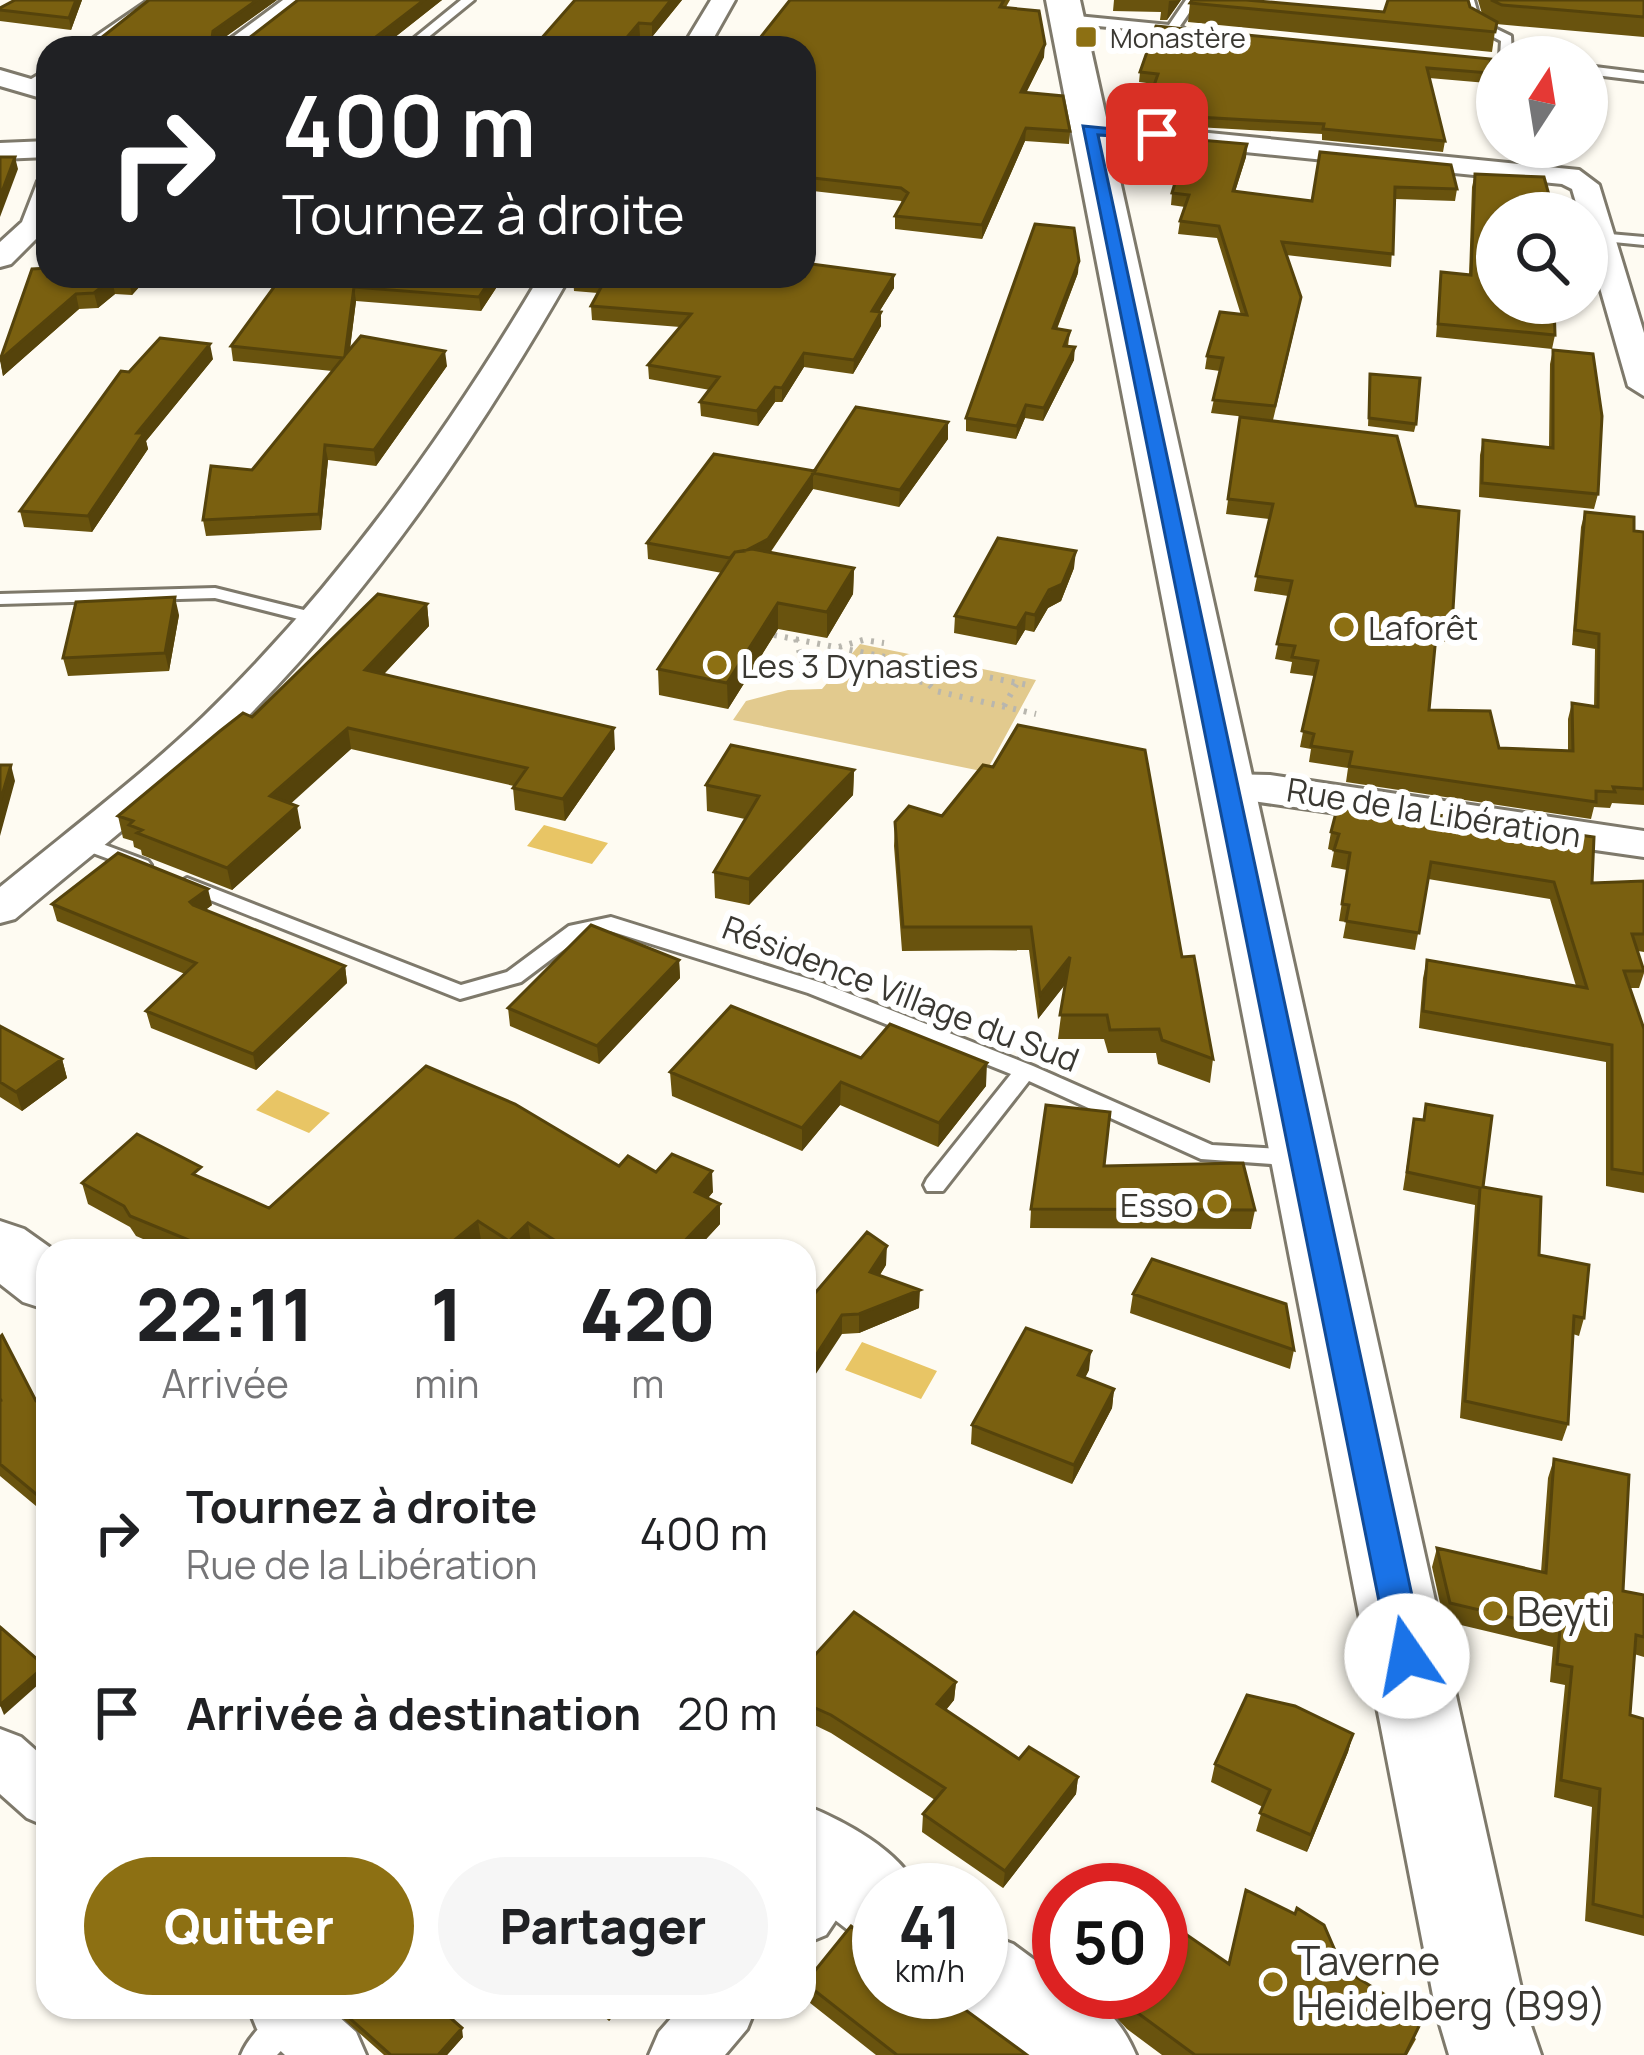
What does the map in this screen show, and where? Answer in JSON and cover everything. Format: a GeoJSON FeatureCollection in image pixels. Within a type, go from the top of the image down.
{"type":"FeatureCollection","features":[{"type":"Feature","properties":{"kind":"main road"},"geometry":{"type":"LineString","coordinates":[[1065,9],[1480,2012],[1495,2055]]}},
{"type":"Feature","properties":{"kind":"main road"},"geometry":{"type":"LineString","coordinates":[[0,1246],[36,1274]]}},
{"type":"Feature","properties":{"kind":"main road"},"geometry":{"type":"LineString","coordinates":[[1008,1995],[1090,2055]]}},
{"type":"Feature","properties":{"kind":"street"},"geometry":{"type":"LineString","coordinates":[[248,36],[299,0]]}},
{"type":"Feature","properties":{"kind":"street"},"geometry":{"type":"LineString","coordinates":[[701,36],[723,0]]}},
{"type":"Feature","properties":{"kind":"street"},"geometry":{"type":"LineString","coordinates":[[0,78],[36,83]]}},
{"type":"Feature","properties":{"kind":"street"},"geometry":{"type":"LineString","coordinates":[[1088,129],[1569,176],[1585,185],[1587,192]]}},
{"type":"Feature","properties":{"kind":"street"},"geometry":{"type":"LineString","coordinates":[[0,151],[36,150]]}},
{"type":"Feature","properties":{"kind":"street"},"geometry":{"type":"LineString","coordinates":[[3,252],[36,222]]}},
{"type":"Feature","properties":{"kind":"street"},"geometry":{"type":"LineString","coordinates":[[1608,269],[1644,386]]}},
{"type":"Feature","properties":{"kind":"street"},"geometry":{"type":"LineString","coordinates":[[0,909],[216,726],[367,557],[435,464],[547,288]]}},
{"type":"Feature","properties":{"kind":"street","name":"Rue de la Libération"},"geometry":{"type":"LineString","coordinates":[[1224,786],[1270,787],[1644,844]]}},
{"type":"Feature","properties":{"kind":"street"},"geometry":{"type":"LineString","coordinates":[[0,1756],[36,1788]]}},
{"type":"Feature","properties":{"kind":"street"},"geometry":{"type":"LineString","coordinates":[[682,2055],[714,2019]]}},
{"type":"Feature","properties":{"kind":"lane"},"geometry":{"type":"LineString","coordinates":[[103,36],[157,0]]}},
{"type":"Feature","properties":{"kind":"lane"},"geometry":{"type":"LineString","coordinates":[[422,36],[468,0]]}},
{"type":"Feature","properties":{"kind":"lane"},"geometry":{"type":"LineString","coordinates":[[1172,29],[1192,0]]}},
{"type":"Feature","properties":{"kind":"lane"},"geometry":{"type":"LineString","coordinates":[[1468,0],[1475,23],[1501,36]]}},
{"type":"Feature","properties":{"kind":"lane"},"geometry":{"type":"LineString","coordinates":[[1065,9],[1195,32]]}},
{"type":"Feature","properties":{"kind":"lane"},"geometry":{"type":"LineString","coordinates":[[1608,73],[1644,77]]}},
{"type":"Feature","properties":{"kind":"lane"},"geometry":{"type":"LineString","coordinates":[[1608,238],[1644,241]]}},
{"type":"Feature","properties":{"kind":"lane"},"geometry":{"type":"LineString","coordinates":[[0,599],[214,593],[314,617]]}},
{"type":"Feature","properties":{"kind":"lane","name":"Résidence Village du Sud"},"geometry":{"type":"LineString","coordinates":[[82,842],[460,992],[514,977],[576,931],[611,924],[815,988],[1025,1071],[1209,1153],[1304,1158]]}},
{"type":"Feature","properties":{"kind":"lane"},"geometry":{"type":"LineString","coordinates":[[935,1185],[1025,1071]]}},
{"type":"Feature","properties":{"kind":"path"},"geometry":{"type":"LineString","coordinates":[[775,635],[1033,686]]}},
{"type":"Feature","properties":{"kind":"path"},"geometry":{"type":"LineString","coordinates":[[796,639],[802,661],[837,674],[926,682],[936,691],[1036,714]]}},
{"type":"Feature","properties":{"kind":"path"},"geometry":{"type":"LineString","coordinates":[[838,647],[863,640],[884,643]]}},
{"type":"Feature","properties":{"kind":"path"},"geometry":{"type":"LineString","coordinates":[[1004,706],[1017,683]]}},
{"type":"Feature","properties":{"kind":"shaded area"},"geometry":{"type":"Polygon","coordinates":[[[860,644],[1036,680],[986,772],[733,720],[746,701],[788,690],[822,689],[860,644]]]}},
{"type":"Feature","properties":{"kind":"shaded area"},"geometry":{"type":"Polygon","coordinates":[[[544,825],[608,843],[592,864],[527,846],[544,825]]]}},
{"type":"Feature","properties":{"kind":"shaded area"},"geometry":{"type":"Polygon","coordinates":[[[277,1090],[330,1113],[309,1133],[256,1110],[277,1090]]]}},
{"type":"Feature","properties":{"kind":"shaded area"},"geometry":{"type":"Polygon","coordinates":[[[862,1342],[937,1371],[921,1399],[845,1370],[862,1342]]]}},
{"type":"Feature","properties":{"kind":"building"},"geometry":{"type":"Polygon","coordinates":[[[15,0],[76,0],[69,18],[0,10],[15,0]]]}},
{"type":"Feature","properties":{"kind":"building"},"geometry":{"type":"Polygon","coordinates":[[[149,0],[257,0],[212,36],[104,36],[149,0]]]}},
{"type":"Feature","properties":{"kind":"building"},"geometry":{"type":"Polygon","coordinates":[[[298,0],[424,0],[377,36],[252,36],[298,0]]]}},
{"type":"Feature","properties":{"kind":"building"},"geometry":{"type":"Polygon","coordinates":[[[575,0],[671,0],[652,24],[639,23],[628,36],[544,36],[575,0]]]}},
{"type":"Feature","properties":{"kind":"building"},"geometry":{"type":"Polygon","coordinates":[[[790,0],[1004,0],[1000,7],[1039,11],[1045,44],[1021,92],[1063,96],[1070,131],[1026,128],[982,225],[895,216],[908,193],[901,188],[816,178],[816,36],[762,36],[790,0]]]}},
{"type":"Feature","properties":{"kind":"building"},"geometry":{"type":"Polygon","coordinates":[[[1388,0],[1468,0],[1470,7],[1497,22],[1495,32],[1190,3],[1384,12],[1388,0]]]}},
{"type":"Feature","properties":{"kind":"building"},"geometry":{"type":"Polygon","coordinates":[[[1491,0],[1644,0],[1644,17],[1502,5],[1491,0]]]}},
{"type":"Feature","properties":{"kind":"building"},"geometry":{"type":"Polygon","coordinates":[[[1156,26],[1476,58],[1476,72],[1427,68],[1445,141],[1323,129],[1324,124],[1197,117],[1201,106],[1150,97],[1158,74],[1140,72],[1156,26]]]}},
{"type":"Feature","properties":{"kind":"building"},"geometry":{"type":"Polygon","coordinates":[[[1188,139],[1247,144],[1233,191],[1312,201],[1320,152],[1451,165],[1457,189],[1395,187],[1393,254],[1282,242],[1301,297],[1275,406],[1213,400],[1223,358],[1207,356],[1220,312],[1247,315],[1219,226],[1180,221],[1189,195],[1172,193],[1188,139]]]}},
{"type":"Feature","properties":{"kind":"building"},"geometry":{"type":"Polygon","coordinates":[[[0,157],[15,157],[0,197],[0,157]]]}},
{"type":"Feature","properties":{"kind":"building"},"geometry":{"type":"Polygon","coordinates":[[[1475,174],[1544,177],[1548,192],[1476,192],[1476,324],[1555,324],[1555,335],[1438,324],[1441,272],[1471,275],[1475,174]]]}},
{"type":"Feature","properties":{"kind":"building"},"geometry":{"type":"Polygon","coordinates":[[[1035,224],[1074,228],[1079,261],[1053,328],[1070,331],[1064,346],[1075,347],[1044,408],[1026,405],[1017,426],[966,418],[1035,224]]]}},
{"type":"Feature","properties":{"kind":"building"},"geometry":{"type":"Polygon","coordinates":[[[816,265],[894,275],[872,311],[881,312],[854,360],[804,353],[782,388],[775,387],[757,411],[700,402],[719,377],[648,365],[691,314],[591,306],[601,288],[816,288],[816,265]]]}},
{"type":"Feature","properties":{"kind":"building"},"geometry":{"type":"Polygon","coordinates":[[[32,269],[36,269],[36,288],[100,288],[76,294],[0,360],[32,269]]]}},
{"type":"Feature","properties":{"kind":"building"},"geometry":{"type":"Polygon","coordinates":[[[273,288],[354,288],[345,355],[361,336],[445,351],[374,450],[325,445],[319,514],[203,520],[211,466],[252,470],[343,358],[231,346],[273,288]]]}},
{"type":"Feature","properties":{"kind":"building"},"geometry":{"type":"Polygon","coordinates":[[[366,288],[485,288],[479,297],[366,288]]]}},
{"type":"Feature","properties":{"kind":"building"},"geometry":{"type":"Polygon","coordinates":[[[160,338],[210,344],[137,433],[144,433],[88,516],[20,511],[121,371],[129,372],[160,338]]]}},
{"type":"Feature","properties":{"kind":"building"},"geometry":{"type":"Polygon","coordinates":[[[1553,350],[1593,354],[1602,416],[1598,494],[1482,483],[1483,440],[1553,448],[1553,350]]]}},
{"type":"Feature","properties":{"kind":"building"},"geometry":{"type":"Polygon","coordinates":[[[1370,374],[1420,378],[1416,424],[1369,418],[1370,374]]]}},
{"type":"Feature","properties":{"kind":"building"},"geometry":{"type":"Polygon","coordinates":[[[856,407],[948,422],[900,490],[813,473],[856,407]]]}},
{"type":"Feature","properties":{"kind":"building"},"geometry":{"type":"Polygon","coordinates":[[[1240,417],[1397,436],[1416,506],[1459,511],[1452,626],[1437,625],[1429,710],[1490,711],[1499,748],[1573,751],[1572,703],[1598,707],[1599,634],[1575,630],[1585,512],[1634,517],[1634,531],[1644,532],[1644,789],[1596,791],[1596,802],[1349,766],[1352,752],[1311,746],[1314,734],[1302,731],[1318,661],[1292,657],[1295,646],[1277,644],[1292,581],[1256,576],[1273,504],[1228,499],[1240,417]]]}},
{"type":"Feature","properties":{"kind":"building"},"geometry":{"type":"Polygon","coordinates":[[[714,454],[815,471],[768,539],[730,558],[647,543],[714,454]]]}},
{"type":"Feature","properties":{"kind":"building"},"geometry":{"type":"Polygon","coordinates":[[[998,538],[1076,551],[1062,584],[1049,590],[1035,615],[1026,613],[1017,628],[955,616],[998,538]]]}},
{"type":"Feature","properties":{"kind":"building","name":"Les 3 Dynasties"},"geometry":{"type":"Polygon","coordinates":[[[752,549],[854,568],[827,612],[778,603],[727,683],[658,669],[735,552],[752,549]]]}},
{"type":"Feature","properties":{"kind":"building"},"geometry":{"type":"Polygon","coordinates":[[[378,594],[427,604],[365,670],[614,728],[563,799],[513,788],[527,768],[348,728],[270,796],[297,806],[227,868],[137,833],[142,830],[129,825],[133,821],[118,816],[243,713],[252,717],[378,594]]]}},
{"type":"Feature","properties":{"kind":"building"},"geometry":{"type":"Polygon","coordinates":[[[175,597],[165,653],[63,658],[76,602],[175,597]]]}},
{"type":"Feature","properties":{"kind":"building"},"geometry":{"type":"Polygon","coordinates":[[[1018,725],[1145,750],[1182,957],[1194,956],[1213,1059],[1162,1040],[1159,1029],[1110,1030],[1107,1015],[1060,1015],[1070,957],[1040,995],[1031,927],[903,927],[895,822],[909,806],[942,816],[983,765],[993,767],[1018,725]]]}},
{"type":"Feature","properties":{"kind":"building"},"geometry":{"type":"Polygon","coordinates":[[[731,745],[854,770],[749,879],[714,872],[759,796],[706,785],[731,745]]]}},
{"type":"Feature","properties":{"kind":"building"},"geometry":{"type":"Polygon","coordinates":[[[0,765],[11,765],[0,802],[0,765]]]}},
{"type":"Feature","properties":{"kind":"building"},"geometry":{"type":"Polygon","coordinates":[[[1339,801],[1594,837],[1592,883],[1644,881],[1644,934],[1632,934],[1644,971],[1624,971],[1644,1029],[1644,1174],[1612,1169],[1612,1045],[1423,1011],[1427,960],[1587,988],[1554,882],[1431,862],[1419,933],[1346,921],[1349,905],[1342,904],[1350,853],[1334,850],[1339,834],[1331,832],[1339,801]]]}},
{"type":"Feature","properties":{"kind":"building"},"geometry":{"type":"Polygon","coordinates":[[[118,853],[208,889],[190,902],[193,905],[345,966],[253,1054],[146,1011],[196,963],[52,904],[118,853]]]}},
{"type":"Feature","properties":{"kind":"building"},"geometry":{"type":"Polygon","coordinates":[[[591,925],[679,960],[597,1046],[508,1008],[591,925]]]}},
{"type":"Feature","properties":{"kind":"building"},"geometry":{"type":"Polygon","coordinates":[[[731,1006],[861,1058],[890,1024],[987,1063],[939,1123],[841,1082],[802,1128],[670,1072],[731,1006]]]}},
{"type":"Feature","properties":{"kind":"building"},"geometry":{"type":"Polygon","coordinates":[[[0,1026],[62,1059],[16,1092],[0,1082],[0,1026]]]}},
{"type":"Feature","properties":{"kind":"building"},"geometry":{"type":"Polygon","coordinates":[[[426,1066],[515,1104],[619,1166],[628,1156],[656,1172],[672,1154],[712,1171],[695,1192],[720,1204],[686,1239],[553,1239],[528,1223],[506,1239],[478,1221],[456,1239],[186,1239],[130,1216],[124,1206],[82,1183],[137,1134],[201,1167],[193,1174],[269,1208],[426,1066]]]}},
{"type":"Feature","properties":{"kind":"building"},"geometry":{"type":"Polygon","coordinates":[[[1426,1104],[1492,1116],[1483,1187],[1541,1197],[1539,1255],[1589,1265],[1584,1318],[1574,1316],[1568,1424],[1465,1401],[1480,1188],[1407,1172],[1414,1119],[1424,1120],[1426,1104]]]}},
{"type":"Feature","properties":{"kind":"building"},"geometry":{"type":"Polygon","coordinates":[[[1046,1105],[1110,1112],[1104,1166],[1243,1163],[1255,1210],[1031,1209],[1046,1105]]]}},
{"type":"Feature","properties":{"kind":"building"},"geometry":{"type":"Polygon","coordinates":[[[867,1232],[887,1246],[870,1272],[920,1290],[859,1314],[842,1315],[816,1355],[816,1292],[867,1232]]]}},
{"type":"Feature","properties":{"kind":"building"},"geometry":{"type":"Polygon","coordinates":[[[1152,1259],[1286,1304],[1294,1350],[1133,1294],[1152,1259]]]}},
{"type":"Feature","properties":{"kind":"building"},"geometry":{"type":"Polygon","coordinates":[[[1026,1328],[1091,1351],[1078,1375],[1114,1389],[1074,1465],[972,1425],[1026,1328]]]}},
{"type":"Feature","properties":{"kind":"building"},"geometry":{"type":"Polygon","coordinates":[[[0,1337],[36,1401],[36,1494],[0,1464],[0,1337]]]}},
{"type":"Feature","properties":{"kind":"building"},"geometry":{"type":"Polygon","coordinates":[[[1554,1459],[1629,1475],[1623,1591],[1644,1595],[1644,1637],[1636,1635],[1630,1715],[1644,1719],[1644,1917],[1593,1904],[1600,1789],[1561,1780],[1572,1667],[1557,1664],[1560,1629],[1450,1603],[1437,1548],[1546,1573],[1554,1459]]]}},
{"type":"Feature","properties":{"kind":"building"},"geometry":{"type":"Polygon","coordinates":[[[854,1612],[956,1682],[937,1704],[1019,1759],[1029,1747],[1078,1777],[1008,1867],[1008,1863],[993,1863],[923,1814],[945,1788],[816,1708],[816,1654],[854,1612]]]}},
{"type":"Feature","properties":{"kind":"building"},"geometry":{"type":"Polygon","coordinates":[[[0,1627],[36,1658],[36,1674],[0,1705],[0,1627]]]}},
{"type":"Feature","properties":{"kind":"building"},"geometry":{"type":"Polygon","coordinates":[[[1247,1695],[1295,1706],[1353,1734],[1311,1835],[1260,1813],[1270,1790],[1215,1764],[1247,1695]]]}},
{"type":"Feature","properties":{"kind":"building"},"geometry":{"type":"Polygon","coordinates":[[[1246,1890],[1295,1914],[1297,1908],[1324,1925],[1343,1969],[1423,2018],[1405,2055],[1195,2055],[1146,2019],[1188,2019],[1188,1936],[1229,1964],[1246,1890]]]}},
{"type":"Feature","properties":{"kind":"building"},"geometry":{"type":"Polygon","coordinates":[[[851,1926],[852,2019],[978,2019],[1027,2055],[897,2055],[816,1992],[816,1969],[851,1926]]]}},
{"type":"Feature","properties":{"kind":"building"},"geometry":{"type":"Polygon","coordinates":[[[350,2019],[452,2019],[462,2028],[438,2055],[391,2055],[350,2019]]]}},
{"type":"Feature","properties":{"kind":"place","name":"Monastère"},"geometry":{"type":"Point","coordinates":[1086,37]}},
{"type":"Feature","properties":{"kind":"place","name":"Laforêt"},"geometry":{"type":"Point","coordinates":[1344,627]}},
{"type":"Feature","properties":{"kind":"place","name":"Les 3 Dynasties"},"geometry":{"type":"Point","coordinates":[717,665]}},
{"type":"Feature","properties":{"kind":"place","name":"Esso"},"geometry":{"type":"Point","coordinates":[1217,1204]}},
{"type":"Feature","properties":{"kind":"place","name":"Beyti"},"geometry":{"type":"Point","coordinates":[1493,1611]}},
{"type":"Feature","properties":{"kind":"place","name":"Taverne Heidelberg (B99)"},"geometry":{"type":"Point","coordinates":[1273,1982]}},
{"type":"Feature","properties":{"kind":"route"},"geometry":{"type":"LineString","coordinates":[[1157,134],[1088,129],[1407,1656]]}}]}
